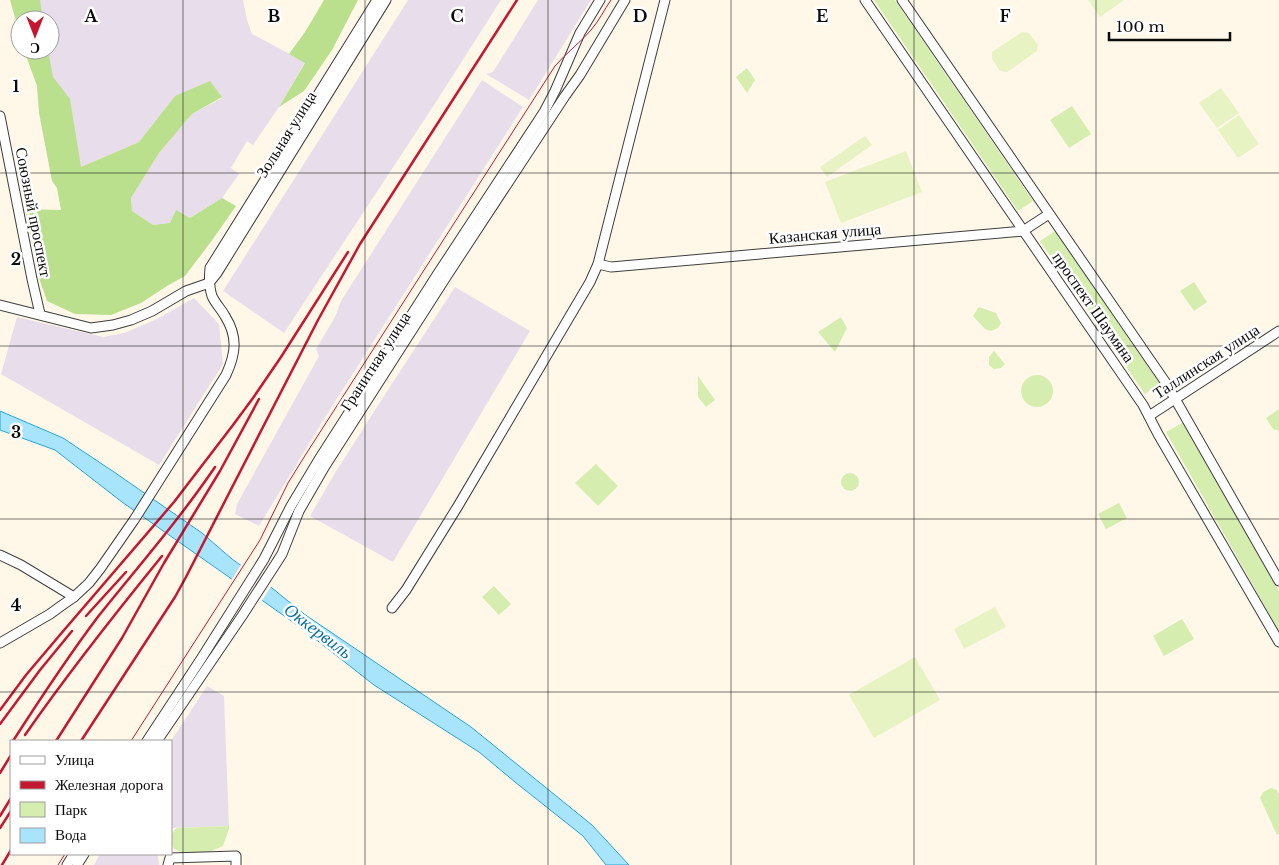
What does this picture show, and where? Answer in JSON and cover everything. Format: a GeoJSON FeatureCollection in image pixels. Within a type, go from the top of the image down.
{"type":"FeatureCollection","features":[{"type":"Feature","properties":{"kind":"street","name":"Зольная улица"},"geometry":{"type":"LineString","coordinates":[[209,283],[210,268],[377,0]]}},
{"type":"Feature","properties":{"kind":"street","name":"Зольная улица"},"geometry":{"type":"LineString","coordinates":[[209,283],[386,0]]}},
{"type":"Feature","properties":{"kind":"street","name":"Гранитная улица"},"geometry":{"type":"LineString","coordinates":[[148,740],[233,610],[264,559],[291,506],[318,461],[544,112],[580,33],[600,0]]}},
{"type":"Feature","properties":{"kind":"street","name":"Гранитная улица"},"geometry":{"type":"LineString","coordinates":[[157,740],[282,554],[299,511],[325,466],[580,75],[625,0]]}},
{"type":"Feature","properties":{"kind":"street"},"geometry":{"type":"LineString","coordinates":[[392,608],[406,590],[454,512],[590,282],[598,264],[665,0]]}},
{"type":"Feature","properties":{"kind":"street","name":"проспект Шаумяна"},"geometry":{"type":"LineString","coordinates":[[865,0],[1140,399],[1158,434],[1279,642]]}},
{"type":"Feature","properties":{"kind":"street","name":"проспект Шаумяна"},"geometry":{"type":"LineString","coordinates":[[902,0],[1166,382],[1279,581]]}},
{"type":"Feature","properties":{"kind":"street","name":"Союзный проспект"},"geometry":{"type":"LineString","coordinates":[[0,116],[40,314]]}},
{"type":"Feature","properties":{"kind":"street","name":"Казанская улица"},"geometry":{"type":"LineString","coordinates":[[598,264],[611,267],[1023,231],[1049,214]]}},
{"type":"Feature","properties":{"kind":"street"},"geometry":{"type":"LineString","coordinates":[[0,304],[91,328],[131,320],[152,311],[186,291],[209,283],[212,296],[233,332],[235,344],[232,363],[226,375],[134,520],[89,583],[74,597],[50,614],[0,643]]}},
{"type":"Feature","properties":{"kind":"street","name":"Таллинская улица"},"geometry":{"type":"LineString","coordinates":[[1149,416],[1279,332]]}},
{"type":"Feature","properties":{"kind":"street"},"geometry":{"type":"LineString","coordinates":[[0,555],[21,565],[74,597]]}},
{"type":"Feature","properties":{"kind":"street"},"geometry":{"type":"LineString","coordinates":[[169,861],[236,856],[236,865]]}},
{"type":"Feature","properties":{"kind":"shaded area"},"geometry":{"type":"Polygon","coordinates":[[[37,0],[243,0],[252,34],[305,62],[279,107],[253,145],[247,141],[231,168],[239,174],[222,198],[190,218],[153,225],[132,211],[131,198],[159,153],[192,114],[222,98],[175,96],[139,142],[81,167],[47,60],[60,60],[60,10],[38,10],[37,0]]]}},
{"type":"Feature","properties":{"kind":"shaded area"},"geometry":{"type":"Polygon","coordinates":[[[408,0],[501,0],[284,333],[223,291],[408,0]]]}},
{"type":"Feature","properties":{"kind":"shaded area"},"geometry":{"type":"Polygon","coordinates":[[[538,0],[591,0],[529,100],[486,74],[493,72],[538,0]]]}},
{"type":"Feature","properties":{"kind":"shaded area"},"geometry":{"type":"Polygon","coordinates":[[[482,80],[523,107],[324,419],[259,526],[235,514],[237,504],[319,356],[316,349],[335,317],[341,301],[482,80]]]}},
{"type":"Feature","properties":{"kind":"shaded area"},"geometry":{"type":"Polygon","coordinates":[[[455,287],[530,331],[393,562],[310,516],[335,473],[455,287]]]}},
{"type":"Feature","properties":{"kind":"shaded area"},"geometry":{"type":"Polygon","coordinates":[[[194,298],[219,324],[223,364],[159,465],[1,374],[17,317],[103,337],[124,333],[155,320],[194,298]]]}},
{"type":"Feature","properties":{"kind":"shaded area"},"geometry":{"type":"Polygon","coordinates":[[[207,686],[224,696],[229,826],[172,828],[172,740],[207,686]]]}},
{"type":"Feature","properties":{"kind":"shaded area"},"geometry":{"type":"Polygon","coordinates":[[[99,855],[158,855],[159,865],[94,865],[99,855]]]}},
{"type":"Feature","properties":{"kind":"green space"},"geometry":{"type":"Polygon","coordinates":[[[10,0],[40,0],[42,10],[13,10],[10,0]]]}},
{"type":"Feature","properties":{"kind":"green space"},"geometry":{"type":"Polygon","coordinates":[[[324,0],[358,0],[332,50],[304,91],[279,107],[305,63],[289,54],[324,0]]]}},
{"type":"Feature","properties":{"kind":"green space"},"geometry":{"type":"Polygon","coordinates":[[[874,0],[895,0],[1033,201],[1018,211],[874,0]]]}},
{"type":"Feature","properties":{"kind":"green space"},"geometry":{"type":"Polygon","coordinates":[[[1088,0],[1124,0],[1100,17],[1088,0]]]}},
{"type":"Feature","properties":{"kind":"green space"},"geometry":{"type":"Polygon","coordinates":[[[1022,32],[1029,33],[1038,45],[1037,51],[1007,72],[1000,71],[992,59],[992,52],[1022,32]]]}},
{"type":"Feature","properties":{"kind":"green space"},"geometry":{"type":"Polygon","coordinates":[[[28,60],[50,60],[53,77],[70,99],[81,167],[139,142],[175,96],[210,81],[222,97],[192,114],[159,153],[131,198],[132,211],[153,225],[170,223],[176,210],[190,218],[222,198],[236,206],[185,276],[141,303],[111,315],[75,314],[47,301],[39,278],[25,209],[61,210],[57,188],[52,181],[39,113],[37,86],[28,60]]]}},
{"type":"Feature","properties":{"kind":"green space"},"geometry":{"type":"Polygon","coordinates":[[[747,68],[755,80],[747,93],[736,77],[747,68]]]}},
{"type":"Feature","properties":{"kind":"green space"},"geometry":{"type":"Polygon","coordinates":[[[1221,88],[1239,113],[1217,128],[1199,103],[1221,88]]]}},
{"type":"Feature","properties":{"kind":"green space"},"geometry":{"type":"Polygon","coordinates":[[[1072,106],[1091,134],[1069,148],[1050,120],[1072,106]]]}},
{"type":"Feature","properties":{"kind":"green space"},"geometry":{"type":"Polygon","coordinates":[[[1239,115],[1259,144],[1238,158],[1218,130],[1239,115]]]}},
{"type":"Feature","properties":{"kind":"green space"},"geometry":{"type":"Polygon","coordinates":[[[865,136],[872,145],[827,177],[820,167],[865,136]]]}},
{"type":"Feature","properties":{"kind":"green space"},"geometry":{"type":"Polygon","coordinates":[[[906,151],[922,192],[841,223],[825,182],[906,151]]]}},
{"type":"Feature","properties":{"kind":"green space"},"geometry":{"type":"Polygon","coordinates":[[[1055,231],[1160,384],[1145,394],[1040,241],[1055,231]]]}},
{"type":"Feature","properties":{"kind":"green space"},"geometry":{"type":"Polygon","coordinates":[[[1194,282],[1207,302],[1194,311],[1180,291],[1194,282]]]}},
{"type":"Feature","properties":{"kind":"green space"},"geometry":{"type":"Polygon","coordinates":[[[979,307],[996,313],[1001,323],[998,328],[991,331],[985,329],[973,316],[979,307]]]}},
{"type":"Feature","properties":{"kind":"green space"},"geometry":{"type":"Polygon","coordinates":[[[841,317],[847,328],[835,352],[818,332],[841,317]]]}},
{"type":"Feature","properties":{"kind":"green space"},"geometry":{"type":"Polygon","coordinates":[[[994,351],[1005,364],[1001,368],[994,369],[989,365],[989,357],[994,351]]]}},
{"type":"Feature","properties":{"kind":"green space"},"geometry":{"type":"Polygon","coordinates":[[[1037,375],[1048,380],[1053,391],[1048,402],[1037,407],[1026,402],[1021,391],[1026,380],[1037,375]]]}},
{"type":"Feature","properties":{"kind":"green space"},"geometry":{"type":"Polygon","coordinates":[[[698,376],[715,400],[706,407],[698,397],[698,376]]]}},
{"type":"Feature","properties":{"kind":"green space"},"geometry":{"type":"Polygon","coordinates":[[[1279,409],[1279,431],[1273,429],[1266,418],[1279,409]]]}},
{"type":"Feature","properties":{"kind":"green space"},"geometry":{"type":"Polygon","coordinates":[[[1184,422],[1279,591],[1279,631],[1166,432],[1184,422]]]}},
{"type":"Feature","properties":{"kind":"green space"},"geometry":{"type":"Polygon","coordinates":[[[596,464],[618,486],[598,506],[575,483],[596,464]]]}},
{"type":"Feature","properties":{"kind":"green space"},"geometry":{"type":"Polygon","coordinates":[[[850,473],[858,478],[859,482],[854,490],[850,491],[842,486],[841,482],[846,474],[850,473]]]}},
{"type":"Feature","properties":{"kind":"green space"},"geometry":{"type":"Polygon","coordinates":[[[1119,503],[1127,518],[1106,529],[1098,514],[1119,503]]]}},
{"type":"Feature","properties":{"kind":"green space"},"geometry":{"type":"Polygon","coordinates":[[[494,586],[511,604],[499,615],[482,597],[494,586]]]}},
{"type":"Feature","properties":{"kind":"green space"},"geometry":{"type":"Polygon","coordinates":[[[995,607],[1006,627],[964,649],[954,629],[995,607]]]}},
{"type":"Feature","properties":{"kind":"green space"},"geometry":{"type":"Polygon","coordinates":[[[1182,619],[1194,639],[1164,656],[1153,636],[1182,619]]]}},
{"type":"Feature","properties":{"kind":"green space"},"geometry":{"type":"Polygon","coordinates":[[[915,657],[940,700],[874,738],[849,695],[915,657]]]}},
{"type":"Feature","properties":{"kind":"green space"},"geometry":{"type":"Polygon","coordinates":[[[1271,788],[1277,790],[1279,794],[1279,834],[1277,835],[1260,798],[1263,792],[1271,788]]]}},
{"type":"Feature","properties":{"kind":"green space"},"geometry":{"type":"Polygon","coordinates":[[[229,826],[223,846],[209,852],[180,852],[173,848],[172,836],[177,828],[229,826]]]}},
{"type":"Feature","properties":{"kind":"water","name":"Оккервиль"},"geometry":{"type":"Polygon","coordinates":[[[0,411],[63,438],[114,472],[202,533],[232,559],[304,614],[471,727],[592,825],[629,865],[606,865],[583,836],[479,752],[374,685],[300,627],[122,502],[55,450],[0,430],[0,411]]]}},
{"type":"Feature","properties":{"kind":"pier"},"geometry":{"type":"Polygon","coordinates":[[[242,563],[272,585],[261,602],[231,581],[242,563]]]}},
{"type":"Feature","properties":{"kind":"tram line"},"geometry":{"type":"LineString","coordinates":[[132,740],[260,540],[288,483],[306,454],[555,66],[597,23],[611,0]]}},
{"type":"Feature","properties":{"kind":"tram line"},"geometry":{"type":"LineString","coordinates":[[58,865],[64,855]]}},
{"type":"Feature","properties":{"kind":"railway"},"geometry":{"type":"LineString","coordinates":[[82,740],[175,597],[318,320],[360,244],[517,0]]}},
{"type":"Feature","properties":{"kind":"railway"},"geometry":{"type":"LineString","coordinates":[[0,710],[26,675],[174,502],[233,425],[281,357],[348,252]]}},
{"type":"Feature","properties":{"kind":"railway"},"geometry":{"type":"LineString","coordinates":[[57,740],[122,638],[164,563],[220,471],[259,399]]}},
{"type":"Feature","properties":{"kind":"railway"},"geometry":{"type":"LineString","coordinates":[[14,740],[97,618],[172,525],[215,467]]}},
{"type":"Feature","properties":{"kind":"railway"},"geometry":{"type":"LineString","coordinates":[[25,735],[92,644],[162,556]]}},
{"type":"Feature","properties":{"kind":"railway"},"geometry":{"type":"LineString","coordinates":[[86,616],[126,572]]}},
{"type":"Feature","properties":{"kind":"railway"},"geometry":{"type":"LineString","coordinates":[[0,724],[72,631]]}},
{"type":"Feature","properties":{"kind":"railway"},"geometry":{"type":"LineString","coordinates":[[0,773],[10,757]]}},
{"type":"Feature","properties":{"kind":"railway"},"geometry":{"type":"LineString","coordinates":[[0,816],[10,800]]}},
{"type":"Feature","properties":{"kind":"railway"},"geometry":{"type":"LineString","coordinates":[[0,828],[10,813]]}},
{"type":"Feature","properties":{"kind":"railway"},"geometry":{"type":"LineString","coordinates":[[2,865],[10,852]]}}]}
